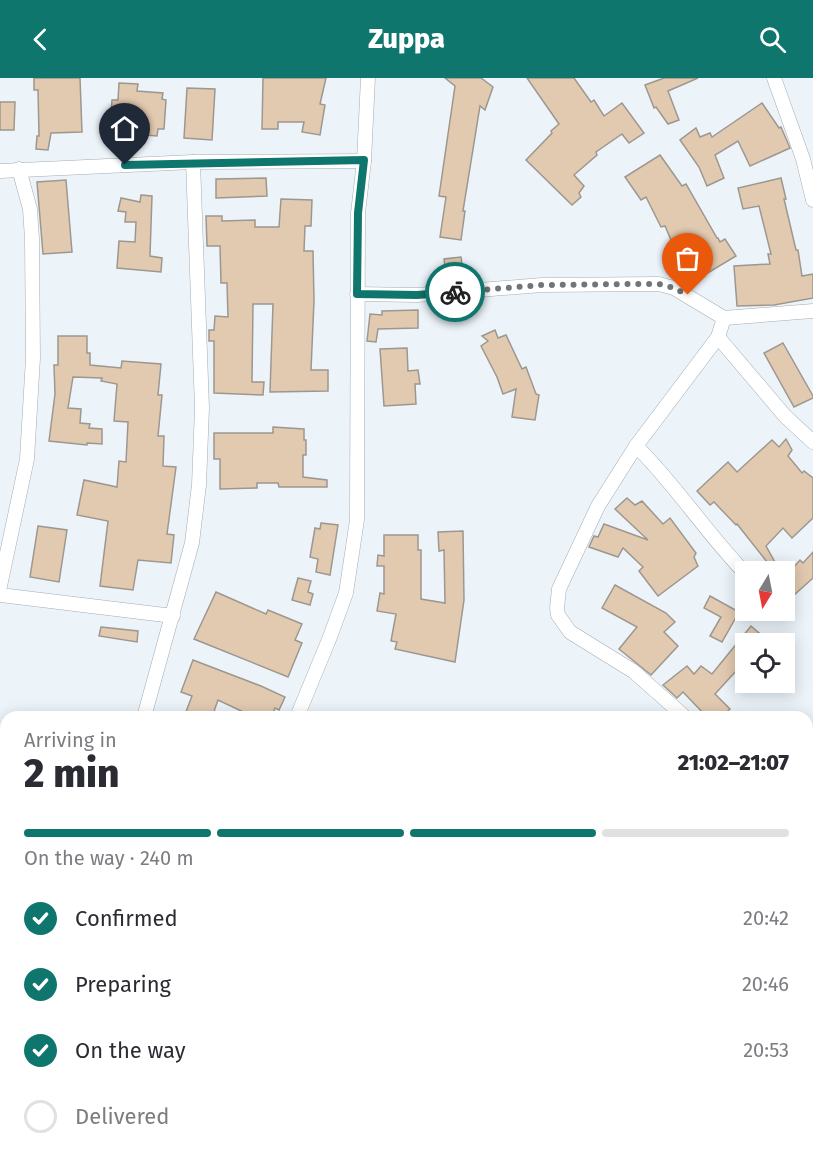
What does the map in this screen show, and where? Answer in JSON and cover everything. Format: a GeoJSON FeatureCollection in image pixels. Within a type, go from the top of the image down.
{"type":"FeatureCollection","features":[{"type":"Feature","properties":{"kind":"street"},"geometry":{"type":"LineString","coordinates":[[300,711],[346,593],[357,520],[358,213],[364,160],[368,78]]}},
{"type":"Feature","properties":{"kind":"street"},"geometry":{"type":"LineString","coordinates":[[774,78],[808,157],[813,200]]}},
{"type":"Feature","properties":{"kind":"street"},"geometry":{"type":"LineString","coordinates":[[0,171],[193,162],[364,160]]}},
{"type":"Feature","properties":{"kind":"street"},"geometry":{"type":"LineString","coordinates":[[146,711],[192,543],[199,485],[202,408],[193,162]]}},
{"type":"Feature","properties":{"kind":"street"},"geometry":{"type":"LineString","coordinates":[[0,586],[27,459],[33,358],[30,209],[19,169]]}},
{"type":"Feature","properties":{"kind":"street"},"geometry":{"type":"LineString","coordinates":[[357,294],[417,295],[542,285],[659,284],[674,288],[724,318],[813,311]]}},
{"type":"Feature","properties":{"kind":"street"},"geometry":{"type":"LineString","coordinates":[[678,711],[633,671],[570,632],[562,623],[557,608],[559,589],[590,522],[636,446],[718,337],[724,318]]}},
{"type":"Feature","properties":{"kind":"street"},"geometry":{"type":"LineString","coordinates":[[718,337],[785,416],[813,442]]}},
{"type":"Feature","properties":{"kind":"street"},"geometry":{"type":"LineString","coordinates":[[636,446],[657,466],[735,562]]}},
{"type":"Feature","properties":{"kind":"street"},"geometry":{"type":"LineString","coordinates":[[0,595],[173,616]]}},
{"type":"Feature","properties":{"kind":"building"},"geometry":{"type":"Polygon","coordinates":[[[34,78],[80,78],[82,132],[51,133],[48,150],[36,149],[37,136],[39,136],[38,90],[34,90],[34,78]]]}},
{"type":"Feature","properties":{"kind":"building"},"geometry":{"type":"Polygon","coordinates":[[[263,78],[326,78],[320,104],[325,105],[320,135],[302,132],[304,122],[278,122],[278,129],[262,129],[263,78]]]}},
{"type":"Feature","properties":{"kind":"building"},"geometry":{"type":"Polygon","coordinates":[[[445,78],[481,78],[493,87],[485,110],[480,106],[463,211],[465,211],[461,240],[440,237],[446,197],[439,196],[455,86],[445,78]]]}},
{"type":"Feature","properties":{"kind":"building"},"geometry":{"type":"Polygon","coordinates":[[[527,78],[574,78],[591,102],[594,100],[604,116],[622,103],[644,133],[629,143],[622,134],[596,152],[597,155],[574,175],[584,186],[579,193],[581,197],[572,205],[526,160],[559,124],[527,78]]]}},
{"type":"Feature","properties":{"kind":"building"},"geometry":{"type":"Polygon","coordinates":[[[664,78],[698,78],[668,91],[679,120],[668,124],[656,107],[654,108],[645,85],[664,78]]]}},
{"type":"Feature","properties":{"kind":"building"},"geometry":{"type":"Polygon","coordinates":[[[119,83],[138,84],[137,91],[163,93],[162,99],[166,100],[164,129],[158,129],[157,136],[134,134],[134,138],[122,137],[123,130],[110,129],[112,100],[118,100],[119,83]]]}},
{"type":"Feature","properties":{"kind":"building"},"geometry":{"type":"Polygon","coordinates":[[[187,88],[215,89],[212,140],[184,138],[187,88]]]}},
{"type":"Feature","properties":{"kind":"building"},"geometry":{"type":"Polygon","coordinates":[[[0,102],[15,102],[14,130],[0,130],[0,102]]]}},
{"type":"Feature","properties":{"kind":"building"},"geometry":{"type":"Polygon","coordinates":[[[762,103],[779,128],[781,127],[790,148],[750,166],[738,141],[715,155],[724,178],[707,186],[699,167],[680,140],[696,128],[700,137],[710,133],[712,137],[762,103]]]}},
{"type":"Feature","properties":{"kind":"building"},"geometry":{"type":"Polygon","coordinates":[[[660,155],[682,186],[686,184],[720,242],[725,239],[736,256],[706,274],[687,242],[674,247],[665,226],[661,227],[646,197],[641,200],[625,177],[660,155]]]}},
{"type":"Feature","properties":{"kind":"building"},"geometry":{"type":"Polygon","coordinates":[[[266,178],[267,196],[216,198],[216,179],[266,178]]]}},
{"type":"Feature","properties":{"kind":"building"},"geometry":{"type":"Polygon","coordinates":[[[781,178],[802,276],[813,274],[813,298],[774,305],[737,306],[734,266],[770,264],[768,254],[771,254],[759,206],[743,209],[738,188],[781,178]]]}},
{"type":"Feature","properties":{"kind":"building"},"geometry":{"type":"Polygon","coordinates":[[[66,180],[72,252],[43,254],[37,182],[66,180]]]}},
{"type":"Feature","properties":{"kind":"building"},"geometry":{"type":"Polygon","coordinates":[[[141,195],[152,196],[150,256],[162,258],[161,272],[117,268],[119,241],[135,242],[136,222],[125,222],[126,212],[118,211],[121,198],[140,202],[141,195]]]}},
{"type":"Feature","properties":{"kind":"building"},"geometry":{"type":"Polygon","coordinates":[[[281,199],[312,200],[311,226],[305,226],[304,251],[313,251],[314,301],[311,370],[328,370],[328,391],[270,392],[273,304],[253,304],[252,382],[264,382],[263,395],[214,393],[214,341],[209,341],[209,330],[214,330],[215,316],[228,317],[227,283],[221,283],[220,246],[207,246],[206,216],[222,216],[222,221],[255,220],[255,227],[279,227],[281,199]]]}},
{"type":"Feature","properties":{"kind":"building"},"geometry":{"type":"Polygon","coordinates":[[[461,257],[463,272],[446,274],[444,259],[461,257]]]}},
{"type":"Feature","properties":{"kind":"building"},"geometry":{"type":"Polygon","coordinates":[[[418,310],[418,328],[378,329],[376,342],[367,341],[370,314],[382,315],[382,311],[418,310]]]}},
{"type":"Feature","properties":{"kind":"building"},"geometry":{"type":"Polygon","coordinates":[[[495,330],[498,338],[506,335],[522,369],[526,367],[536,394],[539,395],[535,420],[512,417],[516,389],[503,394],[481,346],[488,341],[482,336],[495,330]]]}},
{"type":"Feature","properties":{"kind":"building"},"geometry":{"type":"Polygon","coordinates":[[[58,336],[87,336],[90,365],[121,368],[122,361],[161,364],[158,395],[162,395],[158,436],[164,436],[163,466],[176,467],[167,534],[174,535],[171,563],[138,560],[133,590],[100,586],[108,521],[77,515],[84,480],[117,487],[119,461],[126,462],[128,422],[114,421],[117,384],[101,381],[102,378],[73,377],[68,408],[81,409],[80,423],[90,424],[89,428],[102,429],[102,444],[87,443],[87,445],[49,441],[55,394],[54,365],[58,365],[58,336]]]}},
{"type":"Feature","properties":{"kind":"building"},"geometry":{"type":"Polygon","coordinates":[[[783,343],[813,396],[794,407],[764,353],[783,343]]]}},
{"type":"Feature","properties":{"kind":"building"},"geometry":{"type":"Polygon","coordinates":[[[407,348],[408,371],[418,370],[420,384],[415,384],[416,404],[384,406],[380,349],[407,348]]]}},
{"type":"Feature","properties":{"kind":"building"},"geometry":{"type":"Polygon","coordinates":[[[273,427],[304,429],[306,455],[303,455],[303,477],[327,480],[327,487],[279,487],[278,483],[257,483],[257,488],[220,489],[220,459],[214,459],[214,433],[273,433],[273,427]]]}},
{"type":"Feature","properties":{"kind":"building"},"geometry":{"type":"Polygon","coordinates":[[[786,439],[792,450],[788,456],[802,473],[804,471],[813,478],[813,518],[792,538],[783,528],[766,546],[774,561],[766,561],[737,524],[714,502],[710,505],[697,491],[728,462],[737,472],[772,440],[779,447],[786,439]]]}},
{"type":"Feature","properties":{"kind":"building"},"geometry":{"type":"Polygon","coordinates":[[[627,498],[635,505],[642,501],[663,524],[670,518],[696,553],[694,557],[698,566],[658,596],[639,571],[643,567],[623,548],[618,557],[589,547],[594,536],[598,537],[604,524],[648,540],[615,509],[627,498]]]}},
{"type":"Feature","properties":{"kind":"building"},"geometry":{"type":"Polygon","coordinates":[[[321,523],[338,525],[330,575],[316,572],[318,559],[310,557],[315,528],[320,529],[321,523]]]}},
{"type":"Feature","properties":{"kind":"building"},"geometry":{"type":"Polygon","coordinates":[[[38,526],[67,530],[59,582],[30,577],[38,526]]]}},
{"type":"Feature","properties":{"kind":"building"},"geometry":{"type":"Polygon","coordinates":[[[463,531],[464,600],[455,662],[395,649],[397,642],[391,641],[396,614],[377,611],[380,593],[384,594],[384,566],[377,566],[378,555],[384,556],[384,535],[418,535],[418,550],[421,550],[421,599],[445,603],[444,550],[439,551],[438,532],[463,531]]]}},
{"type":"Feature","properties":{"kind":"building"},"geometry":{"type":"Polygon","coordinates":[[[813,552],[813,578],[795,594],[795,566],[800,560],[803,563],[813,552]]]}},
{"type":"Feature","properties":{"kind":"building"},"geometry":{"type":"Polygon","coordinates":[[[298,578],[311,581],[308,592],[313,594],[310,605],[292,600],[298,578]]]}},
{"type":"Feature","properties":{"kind":"building"},"geometry":{"type":"Polygon","coordinates":[[[615,585],[666,613],[675,622],[664,632],[678,646],[651,675],[619,649],[637,627],[602,608],[615,585]]]}},
{"type":"Feature","properties":{"kind":"building"},"geometry":{"type":"Polygon","coordinates":[[[216,592],[266,614],[268,610],[302,624],[295,640],[302,643],[288,677],[194,639],[216,592]]]}},
{"type":"Feature","properties":{"kind":"building"},"geometry":{"type":"Polygon","coordinates":[[[710,596],[735,610],[735,619],[722,642],[710,636],[721,617],[704,608],[710,596]]]}},
{"type":"Feature","properties":{"kind":"building"},"geometry":{"type":"Polygon","coordinates":[[[751,626],[759,633],[745,633],[751,626]]]}},
{"type":"Feature","properties":{"kind":"building"},"geometry":{"type":"Polygon","coordinates":[[[101,627],[138,631],[137,642],[99,636],[101,627]]]}},
{"type":"Feature","properties":{"kind":"building"},"geometry":{"type":"Polygon","coordinates":[[[735,646],[735,672],[715,694],[730,709],[728,711],[701,711],[683,692],[677,698],[663,685],[687,666],[694,674],[701,666],[712,674],[735,646]]]}},
{"type":"Feature","properties":{"kind":"building"},"geometry":{"type":"Polygon","coordinates":[[[193,660],[285,697],[279,710],[275,708],[274,711],[241,711],[218,700],[214,711],[186,711],[192,696],[181,692],[193,660]]]}},
{"type":"Feature","properties":{"kind":"way so far"},"geometry":{"type":"LineString","coordinates":[[455,292],[542,285],[659,284],[688,295]]}},
{"type":"Feature","properties":{"kind":"route"},"geometry":{"type":"LineString","coordinates":[[125,165],[364,160],[358,213],[357,294],[417,295],[455,292]]}}]}
